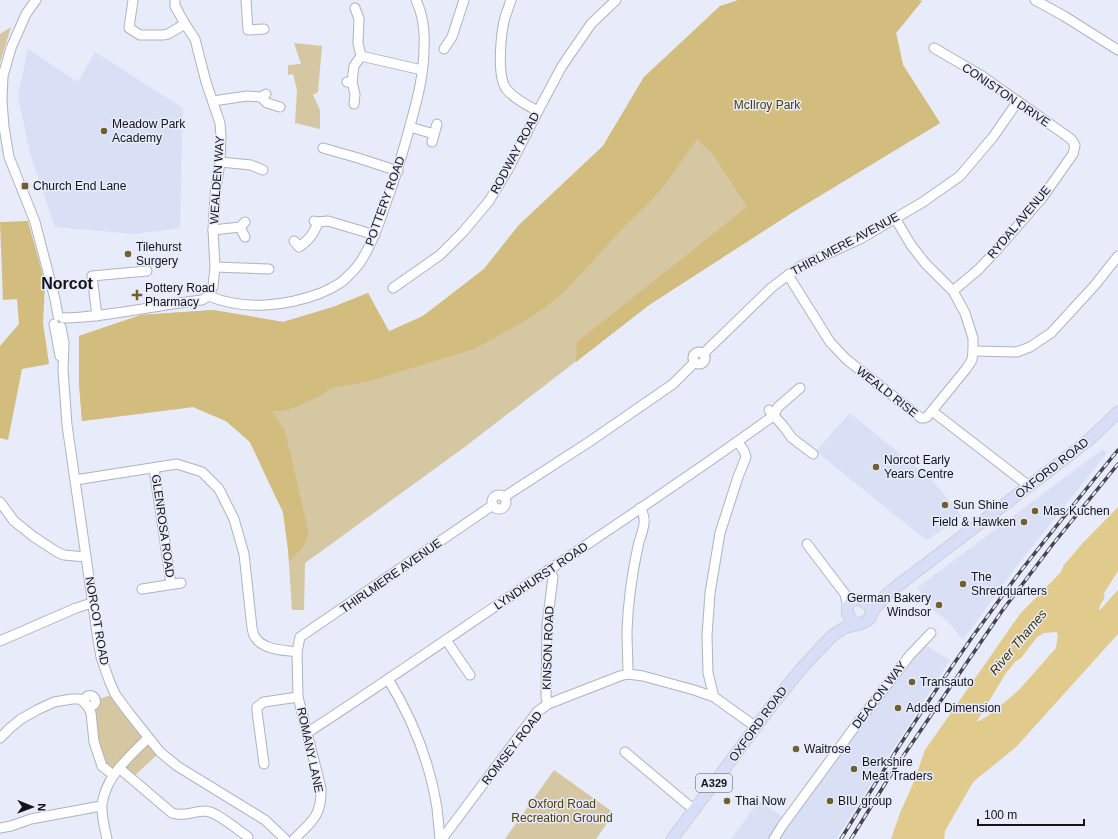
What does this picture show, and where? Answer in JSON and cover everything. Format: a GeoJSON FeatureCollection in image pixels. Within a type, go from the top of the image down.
{"type":"FeatureCollection","features":[{"type":"Feature","properties":{"kind":"main road","name":"OXFORD ROAD"},"geometry":{"type":"LineString","coordinates":[[871,613],[888,593],[1091,438],[1118,412]]}},
{"type":"Feature","properties":{"kind":"main road","name":"OXFORD ROAD"},"geometry":{"type":"LineString","coordinates":[[836,632],[841,620],[853,605],[888,593]]}},
{"type":"Feature","properties":{"kind":"main road"},"geometry":{"type":"LineString","coordinates":[[867,604],[871,610],[871,616],[868,620],[864,623],[856,624],[850,619],[853,605],[867,604]]}},
{"type":"Feature","properties":{"kind":"main road","name":"OXFORD ROAD"},"geometry":{"type":"LineString","coordinates":[[672,839],[787,684],[836,632],[856,624]]}},
{"type":"Feature","properties":{"kind":"street","name":"NORCOT ROAD"},"geometry":{"type":"LineString","coordinates":[[36,0],[26,14],[11,48],[3,76],[2,101],[5,157],[35,222],[55,298],[64,343],[63,370],[67,425],[101,657],[108,680],[115,694],[160,752],[177,766],[265,820],[285,839]]}},
{"type":"Feature","properties":{"kind":"street"},"geometry":{"type":"LineString","coordinates":[[133,0],[126,29],[140,35],[163,35],[168,34],[184,24]]}},
{"type":"Feature","properties":{"kind":"street","name":"WEALDEN WAY"},"geometry":{"type":"LineString","coordinates":[[174,0],[175,6],[184,24],[195,39],[206,82],[220,123],[220,162],[215,196],[213,230],[215,267],[213,286],[209,296]]}},
{"type":"Feature","properties":{"kind":"street"},"geometry":{"type":"LineString","coordinates":[[246,0],[248,30],[264,29]]}},
{"type":"Feature","properties":{"kind":"street","name":"POTTERY ROAD"},"geometry":{"type":"LineString","coordinates":[[209,296],[234,303],[254,305],[278,304],[296,301],[330,289],[344,280],[360,262],[374,235],[398,171],[419,94],[424,47],[424,25],[416,0]]}},
{"type":"Feature","properties":{"kind":"street"},"geometry":{"type":"LineString","coordinates":[[444,49],[452,37],[464,0]]}},
{"type":"Feature","properties":{"kind":"street"},"geometry":{"type":"LineString","coordinates":[[511,0],[505,18],[500,47],[501,73],[506,89],[538,111]]}},
{"type":"Feature","properties":{"kind":"street","name":"RODWAY ROAD"},"geometry":{"type":"LineString","coordinates":[[392,287],[440,255],[463,232],[489,201],[505,174],[562,66],[591,24],[616,0]]}},
{"type":"Feature","properties":{"kind":"street"},"geometry":{"type":"LineString","coordinates":[[1035,0],[1064,16],[1118,50]]}},
{"type":"Feature","properties":{"kind":"street"},"geometry":{"type":"LineString","coordinates":[[354,104],[355,94],[349,82],[354,66],[361,56],[358,43],[359,19],[355,8]]}},
{"type":"Feature","properties":{"kind":"street","name":"CONISTON DRIVE"},"geometry":{"type":"LineString","coordinates":[[934,48],[982,76],[1072,139],[1075,145]]}},
{"type":"Feature","properties":{"kind":"street"},"geometry":{"type":"LineString","coordinates":[[361,56],[422,70]]}},
{"type":"Feature","properties":{"kind":"street"},"geometry":{"type":"LineString","coordinates":[[213,101],[246,96],[263,96],[267,103],[280,106]]}},
{"type":"Feature","properties":{"kind":"street","name":"THIRLMERE AVENUE"},"geometry":{"type":"LineString","coordinates":[[297,652],[300,637],[493,505],[498,508],[503,507],[505,504],[504,497],[589,442],[673,384],[695,362],[698,364],[704,362],[704,354],[771,288],[788,275],[801,266],[860,239],[923,202],[960,176],[993,137],[1018,101]]}},
{"type":"Feature","properties":{"kind":"street"},"geometry":{"type":"LineString","coordinates":[[410,128],[433,138],[437,124]]}},
{"type":"Feature","properties":{"kind":"street","name":"RYDAL AVENUE"},"geometry":{"type":"LineString","coordinates":[[953,292],[984,264],[1042,198],[1074,154],[1075,145]]}},
{"type":"Feature","properties":{"kind":"street"},"geometry":{"type":"LineString","coordinates":[[323,148],[398,171]]}},
{"type":"Feature","properties":{"kind":"street"},"geometry":{"type":"LineString","coordinates":[[220,162],[251,165],[263,170]]}},
{"type":"Feature","properties":{"kind":"street"},"geometry":{"type":"LineString","coordinates":[[895,218],[911,245],[925,263],[953,292],[965,313],[973,338],[972,360],[932,411]]}},
{"type":"Feature","properties":{"kind":"street"},"geometry":{"type":"LineString","coordinates":[[294,241],[299,247],[312,235],[316,222],[328,221],[374,235]]}},
{"type":"Feature","properties":{"kind":"street"},"geometry":{"type":"LineString","coordinates":[[213,230],[243,225],[245,237]]}},
{"type":"Feature","properties":{"kind":"street"},"geometry":{"type":"LineString","coordinates":[[973,351],[1016,352],[1030,347],[1051,333],[1095,285],[1118,256]]}},
{"type":"Feature","properties":{"kind":"street"},"geometry":{"type":"LineString","coordinates":[[215,267],[265,267]]}},
{"type":"Feature","properties":{"kind":"street"},"geometry":{"type":"LineString","coordinates":[[93,316],[92,276],[147,271]]}},
{"type":"Feature","properties":{"kind":"street","name":"WEALD RISE"},"geometry":{"type":"LineString","coordinates":[[788,275],[830,342],[846,359],[921,418],[927,417],[932,411],[1029,486]]}},
{"type":"Feature","properties":{"kind":"street"},"geometry":{"type":"LineString","coordinates":[[59,321],[118,314],[202,300],[209,296]]}},
{"type":"Feature","properties":{"kind":"street","name":"LYNDHURST ROAD"},"geometry":{"type":"LineString","coordinates":[[307,733],[738,442],[800,388]]}},
{"type":"Feature","properties":{"kind":"street"},"geometry":{"type":"LineString","coordinates":[[771,413],[792,438],[813,454]]}},
{"type":"Feature","properties":{"kind":"street"},"geometry":{"type":"LineString","coordinates":[[714,697],[708,673],[707,636],[710,593],[720,533],[746,457],[738,442]]}},
{"type":"Feature","properties":{"kind":"street"},"geometry":{"type":"LineString","coordinates":[[75,480],[177,464],[202,472],[219,489],[234,519],[244,554],[252,628],[255,637],[262,644],[274,649],[297,652]]}},
{"type":"Feature","properties":{"kind":"street","name":"GLENROSA ROAD"},"geometry":{"type":"LineString","coordinates":[[142,589],[176,584],[154,468]]}},
{"type":"Feature","properties":{"kind":"street"},"geometry":{"type":"LineString","coordinates":[[0,502],[14,521],[51,548],[64,555],[86,557]]}},
{"type":"Feature","properties":{"kind":"street"},"geometry":{"type":"LineString","coordinates":[[628,674],[627,632],[630,587],[644,523],[644,514],[640,508]]}},
{"type":"Feature","properties":{"kind":"street"},"geometry":{"type":"LineString","coordinates":[[807,544],[853,605]]}},
{"type":"Feature","properties":{"kind":"street","name":"KINSON ROAD"},"geometry":{"type":"LineString","coordinates":[[548,570],[553,578],[547,625],[546,697],[548,704]]}},
{"type":"Feature","properties":{"kind":"street"},"geometry":{"type":"LineString","coordinates":[[0,641],[76,608],[92,603]]}},
{"type":"Feature","properties":{"kind":"street","name":"DEACON WAY"},"geometry":{"type":"LineString","coordinates":[[774,839],[859,721],[910,655],[931,633]]}},
{"type":"Feature","properties":{"kind":"street"},"geometry":{"type":"LineString","coordinates":[[446,640],[470,675]]}},
{"type":"Feature","properties":{"kind":"street","name":"ROMANY LANE"},"geometry":{"type":"LineString","coordinates":[[294,839],[315,817],[320,806],[320,788],[298,697],[297,652]]}},
{"type":"Feature","properties":{"kind":"street","name":"ROMSEY ROAD"},"geometry":{"type":"LineString","coordinates":[[441,839],[537,712],[548,704],[620,676],[628,674],[643,676],[714,697],[756,727]]}},
{"type":"Feature","properties":{"kind":"street"},"geometry":{"type":"LineString","coordinates":[[388,679],[409,716],[426,762],[437,807],[441,839]]}},
{"type":"Feature","properties":{"kind":"street"},"geometry":{"type":"LineString","coordinates":[[264,764],[257,707],[264,702],[298,697]]}},
{"type":"Feature","properties":{"kind":"street"},"geometry":{"type":"LineString","coordinates":[[0,738],[21,719],[37,710],[54,702],[72,699],[80,700],[87,705],[91,713],[94,742],[102,766],[116,771],[172,813],[179,815],[205,811],[213,813],[248,837]]}},
{"type":"Feature","properties":{"kind":"street"},"geometry":{"type":"LineString","coordinates":[[106,839],[102,810],[105,791],[116,771],[148,738]]}},
{"type":"Feature","properties":{"kind":"street"},"geometry":{"type":"LineString","coordinates":[[625,752],[695,809]]}},
{"type":"Feature","properties":{"kind":"street"},"geometry":{"type":"LineString","coordinates":[[0,828],[31,819],[102,810]]}},
{"type":"Feature","properties":{"kind":"shaded area","name":"Meadow Park Academy"},"geometry":{"type":"Polygon","coordinates":[[[28,49],[78,82],[95,52],[183,108],[180,228],[135,234],[55,227],[30,153],[18,96],[28,49]]]}},
{"type":"Feature","properties":{"kind":"shaded area","name":"Norcot Early Years Centre"},"geometry":{"type":"Polygon","coordinates":[[[850,413],[932,480],[962,516],[927,540],[816,451],[850,413]]]}},
{"type":"Feature","properties":{"kind":"shaded area"},"geometry":{"type":"Polygon","coordinates":[[[1103,449],[1107,453],[1019,563],[963,640],[951,625],[934,610],[917,588],[1103,449]]]}},
{"type":"Feature","properties":{"kind":"shaded area"},"geometry":{"type":"Polygon","coordinates":[[[923,644],[950,660],[836,839],[731,839],[759,801],[791,822],[923,644]]]}},
{"type":"Feature","properties":{"kind":"green space","name":"McIlroy Park"},"geometry":{"type":"Polygon","coordinates":[[[738,0],[922,1],[896,33],[903,65],[940,123],[793,212],[649,305],[466,446],[305,563],[304,610],[292,610],[288,549],[283,512],[250,442],[226,421],[193,407],[82,421],[79,383],[79,336],[141,315],[213,310],[283,322],[333,307],[368,293],[389,331],[423,316],[484,269],[519,225],[603,146],[644,77],[738,0]]]}},
{"type":"Feature","properties":{"kind":"green space","name":"McIlroy Park"},"geometry":{"type":"Polygon","coordinates":[[[738,0],[922,1],[896,33],[903,65],[940,123],[793,212],[649,305],[576,362],[577,342],[747,207],[712,153],[697,139],[667,182],[651,201],[624,227],[565,291],[543,309],[474,349],[366,382],[331,388],[322,395],[298,406],[284,411],[272,411],[285,431],[309,534],[303,547],[289,562],[283,512],[250,442],[226,421],[193,407],[82,421],[79,383],[79,336],[141,315],[213,310],[283,322],[333,307],[368,293],[389,332],[423,316],[484,269],[519,225],[603,146],[644,77],[720,6],[738,0]]]}},
{"type":"Feature","properties":{"kind":"green space"},"geometry":{"type":"Polygon","coordinates":[[[11,27],[0,63],[0,34],[11,27]]]}},
{"type":"Feature","properties":{"kind":"green space"},"geometry":{"type":"Polygon","coordinates":[[[294,43],[322,46],[318,92],[313,95],[320,110],[320,129],[295,123],[297,90],[293,74],[288,75],[288,65],[301,64],[294,43]]]}},
{"type":"Feature","properties":{"kind":"green space"},"geometry":{"type":"Polygon","coordinates":[[[28,221],[45,283],[43,323],[49,364],[22,369],[8,440],[0,438],[0,346],[19,324],[17,299],[3,300],[0,222],[28,221]]]}},
{"type":"Feature","properties":{"kind":"green space"},"geometry":{"type":"Polygon","coordinates":[[[115,694],[160,752],[132,778],[119,768],[113,775],[102,766],[85,700],[86,697],[90,695],[94,696],[96,700],[115,694]]]}},
{"type":"Feature","properties":{"kind":"green space","name":"Oxford Road Recreation Ground"},"geometry":{"type":"Polygon","coordinates":[[[554,770],[614,813],[596,839],[505,839],[554,770]]]}},
{"type":"Feature","properties":{"kind":"water","name":"River Thames"},"geometry":{"type":"Polygon","coordinates":[[[1118,507],[1118,571],[1104,593],[1099,609],[1100,610],[1118,590],[1118,634],[1016,747],[973,782],[945,831],[944,839],[891,839],[925,750],[1020,614],[1061,572],[1064,565],[1118,507]],[[1056,632],[1044,633],[1037,637],[1021,658],[1015,662],[1006,673],[977,721],[989,715],[1019,690],[1056,648],[1058,634],[1056,632]]]}},
{"type":"Feature","properties":{"kind":"railway"},"geometry":{"type":"LineString","coordinates":[[841,839],[906,736],[973,636],[1027,563],[1118,450]]}},
{"type":"Feature","properties":{"kind":"railway"},"geometry":{"type":"LineString","coordinates":[[851,839],[893,771],[1002,611],[1053,544],[1118,464]]}},
{"type":"Feature","properties":{"kind":"place","name":"Meadow Park Academy"},"geometry":{"type":"Point","coordinates":[104,131]}},
{"type":"Feature","properties":{"kind":"place","name":"Church End Lane"},"geometry":{"type":"Point","coordinates":[25,186]}},
{"type":"Feature","properties":{"kind":"place","name":"Tilehurst Surgery"},"geometry":{"type":"Point","coordinates":[128,254]}},
{"type":"Feature","properties":{"kind":"place","name":"Pottery Road Pharmacy"},"geometry":{"type":"Point","coordinates":[137,295]}},
{"type":"Feature","properties":{"kind":"place","name":"Norcot Early Years Centre"},"geometry":{"type":"Point","coordinates":[876,467]}},
{"type":"Feature","properties":{"kind":"place","name":"Sun Shine"},"geometry":{"type":"Point","coordinates":[945,505]}},
{"type":"Feature","properties":{"kind":"place","name":"Mas Kuchen"},"geometry":{"type":"Point","coordinates":[1035,511]}},
{"type":"Feature","properties":{"kind":"place","name":"Field & Hawken"},"geometry":{"type":"Point","coordinates":[1024,522]}},
{"type":"Feature","properties":{"kind":"place","name":"The Shredquarters"},"geometry":{"type":"Point","coordinates":[963,584]}},
{"type":"Feature","properties":{"kind":"place","name":"German Bakery Windsor"},"geometry":{"type":"Point","coordinates":[939,605]}},
{"type":"Feature","properties":{"kind":"place","name":"Transauto"},"geometry":{"type":"Point","coordinates":[912,682]}},
{"type":"Feature","properties":{"kind":"place","name":"Added Dimension"},"geometry":{"type":"Point","coordinates":[898,708]}},
{"type":"Feature","properties":{"kind":"place","name":"Waitrose"},"geometry":{"type":"Point","coordinates":[796,749]}},
{"type":"Feature","properties":{"kind":"place","name":"Berkshire Meat Traders"},"geometry":{"type":"Point","coordinates":[854,769]}},
{"type":"Feature","properties":{"kind":"place","name":"Thai Now"},"geometry":{"type":"Point","coordinates":[727,801]}},
{"type":"Feature","properties":{"kind":"place","name":"BIU group"},"geometry":{"type":"Point","coordinates":[830,801]}},
{"type":"Feature","properties":{"kind":"district","name":"Norcot"},"geometry":{"type":"Point","coordinates":[67,283]}}]}
